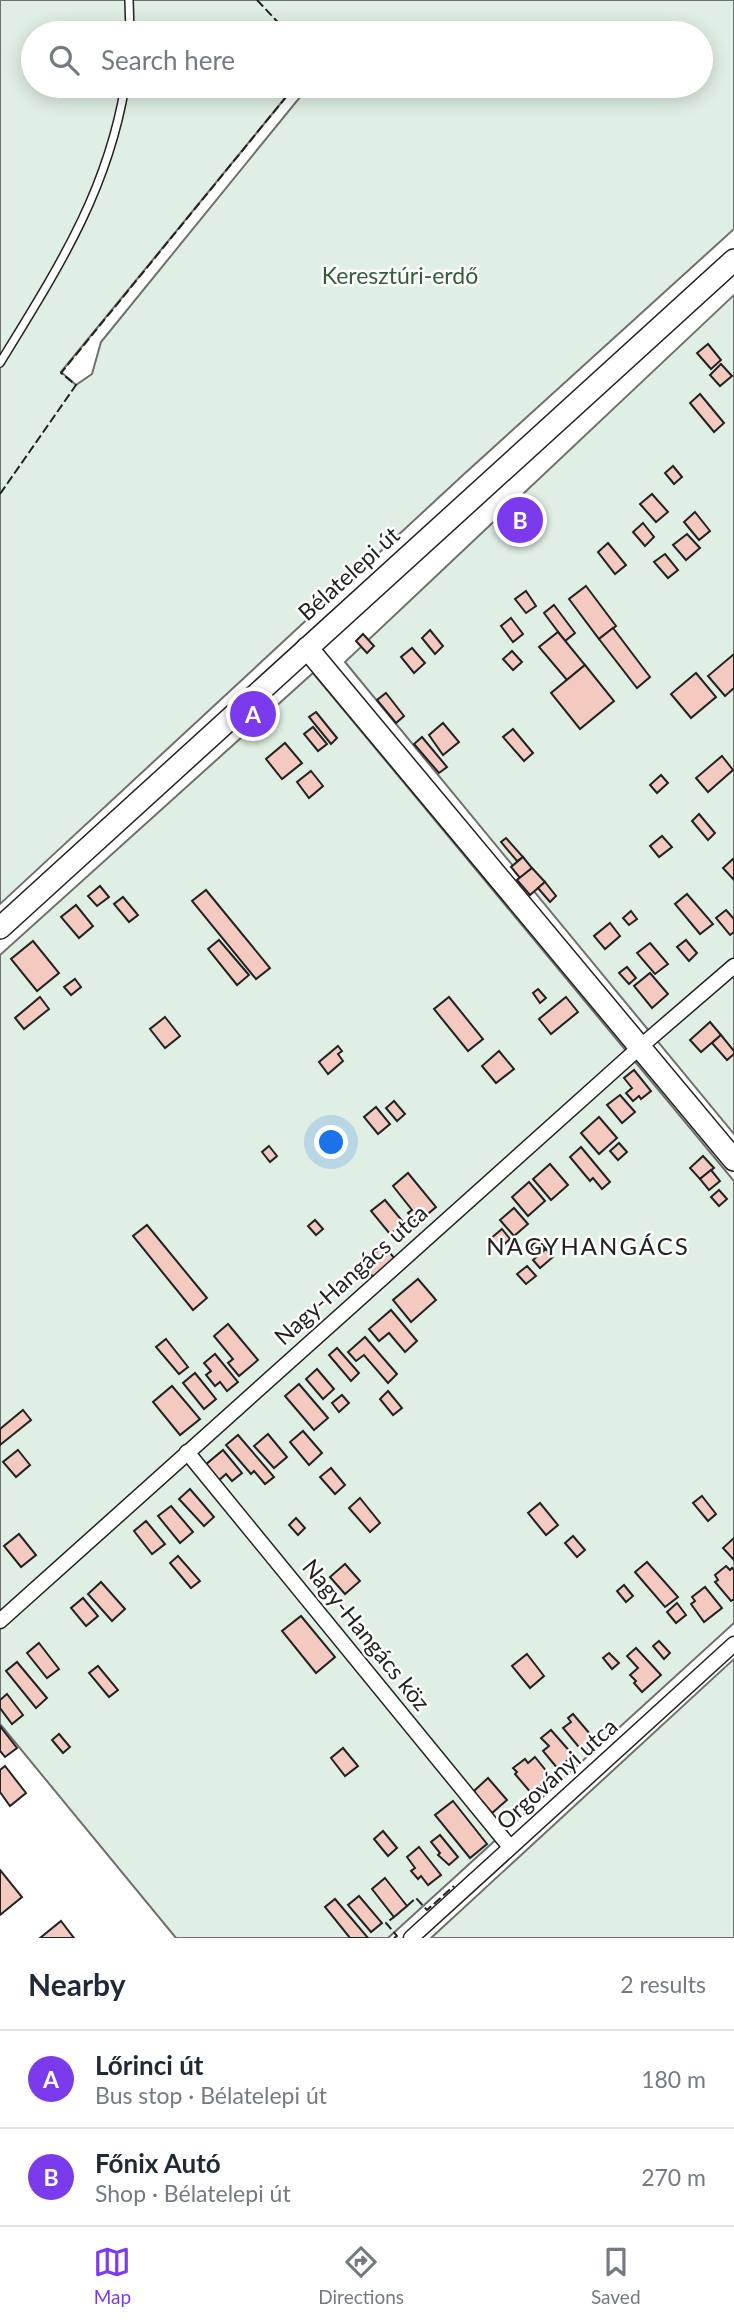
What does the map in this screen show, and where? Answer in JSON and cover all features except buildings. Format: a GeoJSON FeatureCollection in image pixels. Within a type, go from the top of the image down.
{"type":"FeatureCollection","features":[{"type":"Feature","properties":{"kind":"main road","name":"Bélatelepi út"},"geometry":{"type":"LineString","coordinates":[[0,928],[734,260]]}},
{"type":"Feature","properties":{"kind":"main road"},"geometry":{"type":"LineString","coordinates":[[307,648],[734,1160]]}},
{"type":"Feature","properties":{"kind":"street","name":"Nagy-Hangács utca"},"geometry":{"type":"LineString","coordinates":[[0,1621],[734,966]]}},
{"type":"Feature","properties":{"kind":"street","name":"Nagy-Hangács köz"},"geometry":{"type":"LineString","coordinates":[[187,1452],[510,1847]]}},
{"type":"Feature","properties":{"kind":"street","name":"Orgoványi utca"},"geometry":{"type":"LineString","coordinates":[[411,1938],[734,1644]]}},
{"type":"Feature","properties":{"kind":"lane"},"geometry":{"type":"LineString","coordinates":[[128,0],[129,21]]}},
{"type":"Feature","properties":{"kind":"lane"},"geometry":{"type":"LineString","coordinates":[[0,363],[75,236],[105,169],[119,125],[123,98]]}},
{"type":"Feature","properties":{"kind":"green space","name":"Keresztúri-erdő"},"geometry":{"type":"Polygon","coordinates":[[[0,0],[734,0],[734,229],[463,475],[0,904],[0,0]],[[21,21],[21,98],[285,98],[61,372],[76,385],[92,374],[101,342],[299,98],[713,98],[713,21],[21,21]]]}},
{"type":"Feature","properties":{"kind":"green space"},"geometry":{"type":"Polygon","coordinates":[[[734,295],[734,1134],[345,662],[734,295]]]}},
{"type":"Feature","properties":{"kind":"green space"},"geometry":{"type":"Polygon","coordinates":[[[313,673],[734,1181],[734,1623],[388,1938],[176,1938],[0,1724],[0,955],[313,673]]]}},
{"type":"Feature","properties":{"kind":"green space"},"geometry":{"type":"Polygon","coordinates":[[[734,1659],[734,1938],[431,1938],[734,1659]]]}},
{"type":"Feature","properties":{"kind":"fence"},"geometry":{"type":"LineString","coordinates":[[257,0],[277,21]]}},
{"type":"Feature","properties":{"kind":"fence"},"geometry":{"type":"LineString","coordinates":[[0,494],[76,385],[61,373],[285,98]]}},
{"type":"Feature","properties":{"kind":"fence"},"geometry":{"type":"LineString","coordinates":[[407,1906],[416,1898],[427,1910],[454,1886]]}},
{"type":"Feature","properties":{"kind":"fence"},"geometry":{"type":"LineString","coordinates":[[394,1917],[386,1923],[397,1936],[394,1938]]}},
{"type":"Feature","properties":{"kind":"place","name":"Főnix Autó"},"geometry":{"type":"Point","coordinates":[520,520]}},
{"type":"Feature","properties":{"kind":"place","name":"Lőrinci út"},"geometry":{"type":"Point","coordinates":[253,714]}},
{"type":"Feature","properties":{"kind":"district","name":"NAGYHANGÁCS"},"geometry":{"type":"Point","coordinates":[588,1247]}}]}
